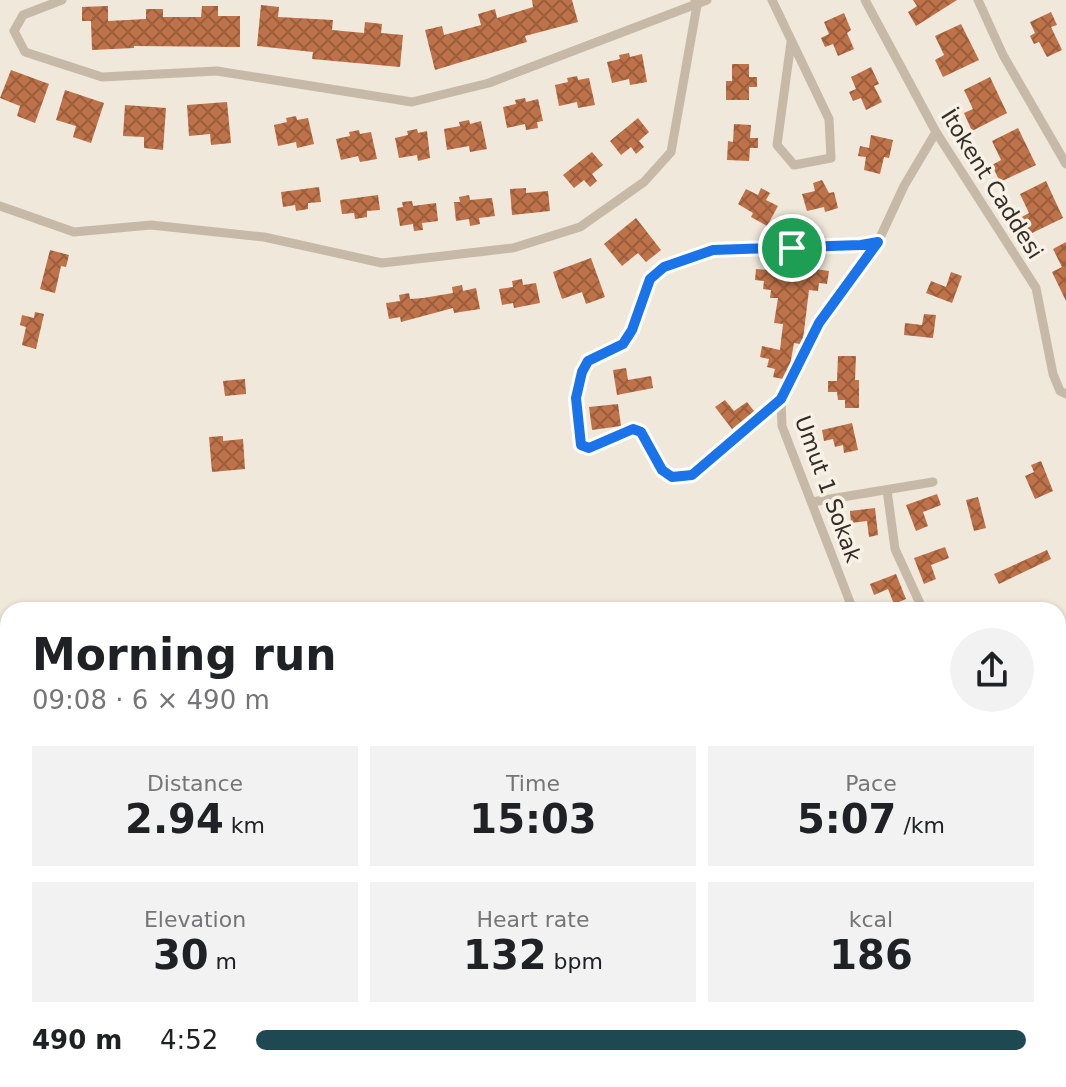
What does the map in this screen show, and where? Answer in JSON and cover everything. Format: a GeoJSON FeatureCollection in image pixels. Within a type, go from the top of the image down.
{"type":"FeatureCollection","features":[{"type":"Feature","properties":{"kind":"street"},"geometry":{"type":"LineString","coordinates":[[62,0],[23,15],[14,31],[25,52],[102,77],[217,71],[412,102],[489,83],[707,0]]}},
{"type":"Feature","properties":{"kind":"street"},"geometry":{"type":"LineString","coordinates":[[772,0],[829,119],[831,158],[794,165],[777,145],[791,42]]}},
{"type":"Feature","properties":{"kind":"street","name":"İtokent Caddesi"},"geometry":{"type":"LineString","coordinates":[[865,0],[936,132],[1036,288],[1053,374],[1060,391],[1066,394]]}},
{"type":"Feature","properties":{"kind":"street"},"geometry":{"type":"LineString","coordinates":[[978,0],[1003,55],[1066,164]]}},
{"type":"Feature","properties":{"kind":"street"},"geometry":{"type":"LineString","coordinates":[[0,206],[74,232],[151,225],[264,237],[382,263],[513,248],[580,227],[644,182],[671,152],[696,2]]}},
{"type":"Feature","properties":{"kind":"street","name":"Umut 1 Sokak"},"geometry":{"type":"LineString","coordinates":[[850,602],[782,426],[781,399],[819,323],[878,242],[904,186],[936,132]]}},
{"type":"Feature","properties":{"kind":"street"},"geometry":{"type":"LineString","coordinates":[[781,399],[692,475],[682,478],[672,477],[662,470],[641,432],[633,429],[585,446],[576,398],[588,361],[623,344],[632,330],[650,279],[664,267],[713,250],[878,242]]}},
{"type":"Feature","properties":{"kind":"street"},"geometry":{"type":"LineString","coordinates":[[812,502],[933,482]]}},
{"type":"Feature","properties":{"kind":"street"},"geometry":{"type":"LineString","coordinates":[[887,490],[895,549],[919,602]]}},
{"type":"Feature","properties":{"kind":"building"},"geometry":{"type":"Polygon","coordinates":[[[532,0],[572,0],[578,22],[525,36],[527,42],[435,70],[425,30],[442,26],[444,35],[481,25],[478,14],[495,9],[497,18],[533,7],[532,0]]]}},
{"type":"Feature","properties":{"kind":"building"},"geometry":{"type":"Polygon","coordinates":[[[913,0],[957,0],[916,26],[908,12],[917,6],[913,0]]]}},
{"type":"Feature","properties":{"kind":"building"},"geometry":{"type":"Polygon","coordinates":[[[261,5],[279,7],[278,17],[333,20],[332,30],[364,33],[365,22],[382,24],[381,33],[403,35],[400,67],[312,59],[313,52],[257,46],[261,5]]]}},
{"type":"Feature","properties":{"kind":"building"},"geometry":{"type":"Polygon","coordinates":[[[108,6],[108,21],[146,19],[146,9],[163,9],[163,17],[201,17],[202,6],[218,6],[218,16],[240,16],[240,47],[134,46],[92,50],[91,21],[82,21],[82,7],[108,6]]]}},
{"type":"Feature","properties":{"kind":"building"},"geometry":{"type":"Polygon","coordinates":[[[1051,12],[1057,25],[1051,27],[1062,50],[1047,57],[1039,42],[1034,44],[1030,36],[1035,33],[1030,22],[1051,12]]]}},
{"type":"Feature","properties":{"kind":"building"},"geometry":{"type":"Polygon","coordinates":[[[844,13],[851,30],[847,33],[854,49],[838,56],[833,44],[825,47],[821,38],[829,34],[824,22],[844,13]]]}},
{"type":"Feature","properties":{"kind":"building"},"geometry":{"type":"Polygon","coordinates":[[[961,24],[979,60],[943,77],[935,60],[944,55],[935,36],[961,24]]]}},
{"type":"Feature","properties":{"kind":"building"},"geometry":{"type":"Polygon","coordinates":[[[629,53],[630,57],[642,54],[647,82],[630,85],[629,79],[612,83],[607,62],[629,53]]]}},
{"type":"Feature","properties":{"kind":"building"},"geometry":{"type":"Polygon","coordinates":[[[732,64],[749,64],[749,77],[757,77],[757,87],[749,87],[749,100],[726,100],[726,81],[732,81],[732,64]]]}},
{"type":"Feature","properties":{"kind":"building"},"geometry":{"type":"Polygon","coordinates":[[[871,67],[879,84],[874,86],[882,102],[866,110],[861,98],[853,101],[849,92],[856,89],[851,77],[871,67]]]}},
{"type":"Feature","properties":{"kind":"building"},"geometry":{"type":"Polygon","coordinates":[[[11,70],[49,84],[35,123],[17,116],[20,106],[0,98],[11,70]]]}},
{"type":"Feature","properties":{"kind":"building"},"geometry":{"type":"Polygon","coordinates":[[[577,76],[578,80],[589,78],[595,105],[578,108],[577,102],[559,106],[555,85],[577,76]]]}},
{"type":"Feature","properties":{"kind":"building"},"geometry":{"type":"Polygon","coordinates":[[[990,77],[1007,113],[972,131],[964,113],[973,109],[964,90],[990,77]]]}},
{"type":"Feature","properties":{"kind":"building"},"geometry":{"type":"Polygon","coordinates":[[[65,90],[104,103],[91,143],[73,137],[76,126],[56,120],[65,90]]]}},
{"type":"Feature","properties":{"kind":"building"},"geometry":{"type":"Polygon","coordinates":[[[525,98],[526,102],[538,99],[543,121],[537,122],[538,128],[526,130],[525,124],[507,128],[503,107],[525,98]]]}},
{"type":"Feature","properties":{"kind":"building"},"geometry":{"type":"Polygon","coordinates":[[[227,102],[231,143],[211,145],[210,134],[189,136],[187,105],[227,102]]]}},
{"type":"Feature","properties":{"kind":"building"},"geometry":{"type":"Polygon","coordinates":[[[125,105],[166,108],[163,150],[144,148],[144,137],[123,136],[125,105]]]}},
{"type":"Feature","properties":{"kind":"building"},"geometry":{"type":"Polygon","coordinates":[[[296,116],[297,120],[308,118],[314,144],[297,148],[296,142],[278,146],[274,125],[296,116]]]}},
{"type":"Feature","properties":{"kind":"building"},"geometry":{"type":"Polygon","coordinates":[[[638,118],[649,132],[639,141],[644,147],[636,154],[631,147],[621,155],[610,141],[638,118]]]}},
{"type":"Feature","properties":{"kind":"building"},"geometry":{"type":"Polygon","coordinates":[[[469,120],[470,124],[481,121],[487,149],[470,152],[469,146],[447,150],[444,129],[460,126],[459,122],[469,120]]]}},
{"type":"Feature","properties":{"kind":"building"},"geometry":{"type":"Polygon","coordinates":[[[734,124],[751,125],[750,138],[758,138],[758,148],[750,148],[749,161],[727,160],[728,141],[733,142],[734,124]]]}},
{"type":"Feature","properties":{"kind":"building"},"geometry":{"type":"Polygon","coordinates":[[[1018,128],[1036,165],[1000,182],[992,165],[1001,160],[992,141],[1018,128]]]}},
{"type":"Feature","properties":{"kind":"building"},"geometry":{"type":"Polygon","coordinates":[[[417,129],[418,133],[427,131],[430,158],[418,161],[417,155],[399,158],[395,138],[417,129]]]}},
{"type":"Feature","properties":{"kind":"building"},"geometry":{"type":"Polygon","coordinates":[[[359,130],[360,134],[371,132],[377,159],[360,162],[358,156],[341,160],[336,139],[359,130]]]}},
{"type":"Feature","properties":{"kind":"building"},"geometry":{"type":"Polygon","coordinates":[[[871,135],[893,140],[889,158],[884,157],[880,174],[864,170],[866,157],[858,156],[860,146],[869,148],[871,135]]]}},
{"type":"Feature","properties":{"kind":"building"},"geometry":{"type":"Polygon","coordinates":[[[592,152],[603,165],[592,174],[597,181],[590,187],[584,180],[574,188],[563,175],[592,152]]]}},
{"type":"Feature","properties":{"kind":"building"},"geometry":{"type":"Polygon","coordinates":[[[822,180],[829,193],[834,192],[838,208],[825,212],[824,207],[807,211],[802,194],[815,191],[813,183],[822,180]]]}},
{"type":"Feature","properties":{"kind":"building"},"geometry":{"type":"Polygon","coordinates":[[[1046,181],[1063,218],[1028,235],[1020,218],[1029,213],[1020,194],[1046,181]]]}},
{"type":"Feature","properties":{"kind":"building"},"geometry":{"type":"Polygon","coordinates":[[[319,187],[321,202],[308,203],[308,209],[296,211],[295,205],[283,207],[281,192],[319,187]]]}},
{"type":"Feature","properties":{"kind":"building"},"geometry":{"type":"Polygon","coordinates":[[[526,188],[526,193],[548,191],[550,211],[512,215],[510,189],[526,188]]]}},
{"type":"Feature","properties":{"kind":"building"},"geometry":{"type":"Polygon","coordinates":[[[761,188],[770,193],[766,200],[778,206],[767,226],[751,217],[753,213],[738,204],[746,189],[758,195],[761,188]]]}},
{"type":"Feature","properties":{"kind":"building"},"geometry":{"type":"Polygon","coordinates":[[[378,195],[380,210],[367,211],[367,217],[355,219],[354,213],[342,214],[340,200],[378,195]]]}},
{"type":"Feature","properties":{"kind":"building"},"geometry":{"type":"Polygon","coordinates":[[[469,195],[470,200],[492,198],[495,216],[479,218],[480,224],[470,226],[469,219],[456,221],[454,202],[460,202],[459,197],[469,195]]]}},
{"type":"Feature","properties":{"kind":"building"},"geometry":{"type":"Polygon","coordinates":[[[412,201],[413,206],[436,203],[438,221],[422,223],[423,230],[414,231],[413,224],[400,226],[397,208],[403,207],[402,202],[412,201]]]}},
{"type":"Feature","properties":{"kind":"building"},"geometry":{"type":"Polygon","coordinates":[[[636,218],[661,250],[646,262],[638,253],[622,266],[604,244],[636,218]]]}},
{"type":"Feature","properties":{"kind":"building"},"geometry":{"type":"Polygon","coordinates":[[[1066,242],[1066,301],[1052,272],[1062,267],[1053,249],[1066,242]]]}},
{"type":"Feature","properties":{"kind":"building"},"geometry":{"type":"Polygon","coordinates":[[[50,250],[69,255],[66,267],[61,266],[55,293],[40,289],[50,250]]]}},
{"type":"Feature","properties":{"kind":"building"},"geometry":{"type":"Polygon","coordinates":[[[591,258],[605,297],[586,304],[582,292],[562,299],[553,272],[591,258]]]}},
{"type":"Feature","properties":{"kind":"building"},"geometry":{"type":"Polygon","coordinates":[[[801,267],[829,271],[827,284],[819,283],[818,291],[809,290],[803,339],[800,344],[794,343],[790,365],[783,379],[773,377],[775,369],[767,367],[769,359],[760,357],[762,346],[780,350],[783,324],[774,323],[778,298],[770,298],[771,290],[763,289],[764,281],[755,280],[756,269],[801,273],[801,267]]]}},
{"type":"Feature","properties":{"kind":"building"},"geometry":{"type":"Polygon","coordinates":[[[951,272],[962,276],[952,303],[926,293],[931,281],[946,287],[951,272]]]}},
{"type":"Feature","properties":{"kind":"building"},"geometry":{"type":"Polygon","coordinates":[[[522,279],[523,285],[536,283],[540,303],[514,308],[513,303],[502,305],[499,289],[513,287],[512,281],[522,279]]]}},
{"type":"Feature","properties":{"kind":"building"},"geometry":{"type":"Polygon","coordinates":[[[462,285],[463,291],[476,288],[480,309],[454,313],[453,308],[401,322],[400,317],[389,319],[386,303],[400,301],[399,295],[409,293],[410,299],[423,298],[453,293],[452,287],[462,285]]]}},
{"type":"Feature","properties":{"kind":"building"},"geometry":{"type":"Polygon","coordinates":[[[35,312],[44,314],[36,349],[22,345],[26,327],[20,325],[22,315],[34,318],[35,312]]]}},
{"type":"Feature","properties":{"kind":"building"},"geometry":{"type":"Polygon","coordinates":[[[924,314],[936,315],[933,338],[904,335],[905,323],[922,325],[924,314]]]}},
{"type":"Feature","properties":{"kind":"building"},"geometry":{"type":"Polygon","coordinates":[[[838,356],[856,356],[859,408],[845,408],[845,400],[838,400],[837,392],[828,392],[828,381],[837,381],[838,356]]]}},
{"type":"Feature","properties":{"kind":"building"},"geometry":{"type":"Polygon","coordinates":[[[626,368],[628,380],[651,376],[653,388],[617,395],[613,370],[626,368]]]}},
{"type":"Feature","properties":{"kind":"building"},"geometry":{"type":"Polygon","coordinates":[[[245,379],[246,394],[225,396],[223,381],[245,379]]]}},
{"type":"Feature","properties":{"kind":"building"},"geometry":{"type":"Polygon","coordinates":[[[725,400],[734,411],[747,402],[754,411],[732,429],[715,407],[725,400]]]}},
{"type":"Feature","properties":{"kind":"building"},"geometry":{"type":"Polygon","coordinates":[[[618,404],[621,426],[592,430],[589,407],[618,404]]]}},
{"type":"Feature","properties":{"kind":"building"},"geometry":{"type":"Polygon","coordinates":[[[852,423],[858,450],[844,453],[843,445],[835,447],[833,439],[824,441],[822,430],[852,423]]]}},
{"type":"Feature","properties":{"kind":"building"},"geometry":{"type":"Polygon","coordinates":[[[223,436],[223,441],[243,439],[245,469],[212,472],[209,437],[223,436]]]}},
{"type":"Feature","properties":{"kind":"building"},"geometry":{"type":"Polygon","coordinates":[[[1041,461],[1053,491],[1035,499],[1025,476],[1034,472],[1031,465],[1041,461]]]}},
{"type":"Feature","properties":{"kind":"building"},"geometry":{"type":"Polygon","coordinates":[[[937,494],[941,505],[923,512],[928,526],[916,531],[906,505],[937,494]]]}},
{"type":"Feature","properties":{"kind":"building"},"geometry":{"type":"Polygon","coordinates":[[[978,497],[986,528],[974,531],[966,500],[978,497]]]}},
{"type":"Feature","properties":{"kind":"building"},"geometry":{"type":"Polygon","coordinates":[[[875,508],[878,535],[869,537],[867,521],[851,523],[850,511],[875,508]]]}},
{"type":"Feature","properties":{"kind":"building"},"geometry":{"type":"Polygon","coordinates":[[[945,547],[949,558],[931,565],[936,579],[924,584],[914,558],[945,547]]]}},
{"type":"Feature","properties":{"kind":"building"},"geometry":{"type":"Polygon","coordinates":[[[1047,550],[1051,559],[999,584],[994,574],[1047,550]]]}},
{"type":"Feature","properties":{"kind":"building"},"geometry":{"type":"Polygon","coordinates":[[[896,574],[906,599],[893,602],[888,589],[874,595],[870,584],[896,574]]]}},
{"type":"Feature","properties":{"kind":"route"},"geometry":{"type":"LineString","coordinates":[[878,242],[819,323],[781,399],[692,475],[682,478],[672,477],[662,470],[641,432],[633,429],[589,448],[581,445],[576,398],[578,381],[588,361],[623,344],[632,330],[650,279],[664,267],[713,250],[792,248],[878,242]]}}]}
